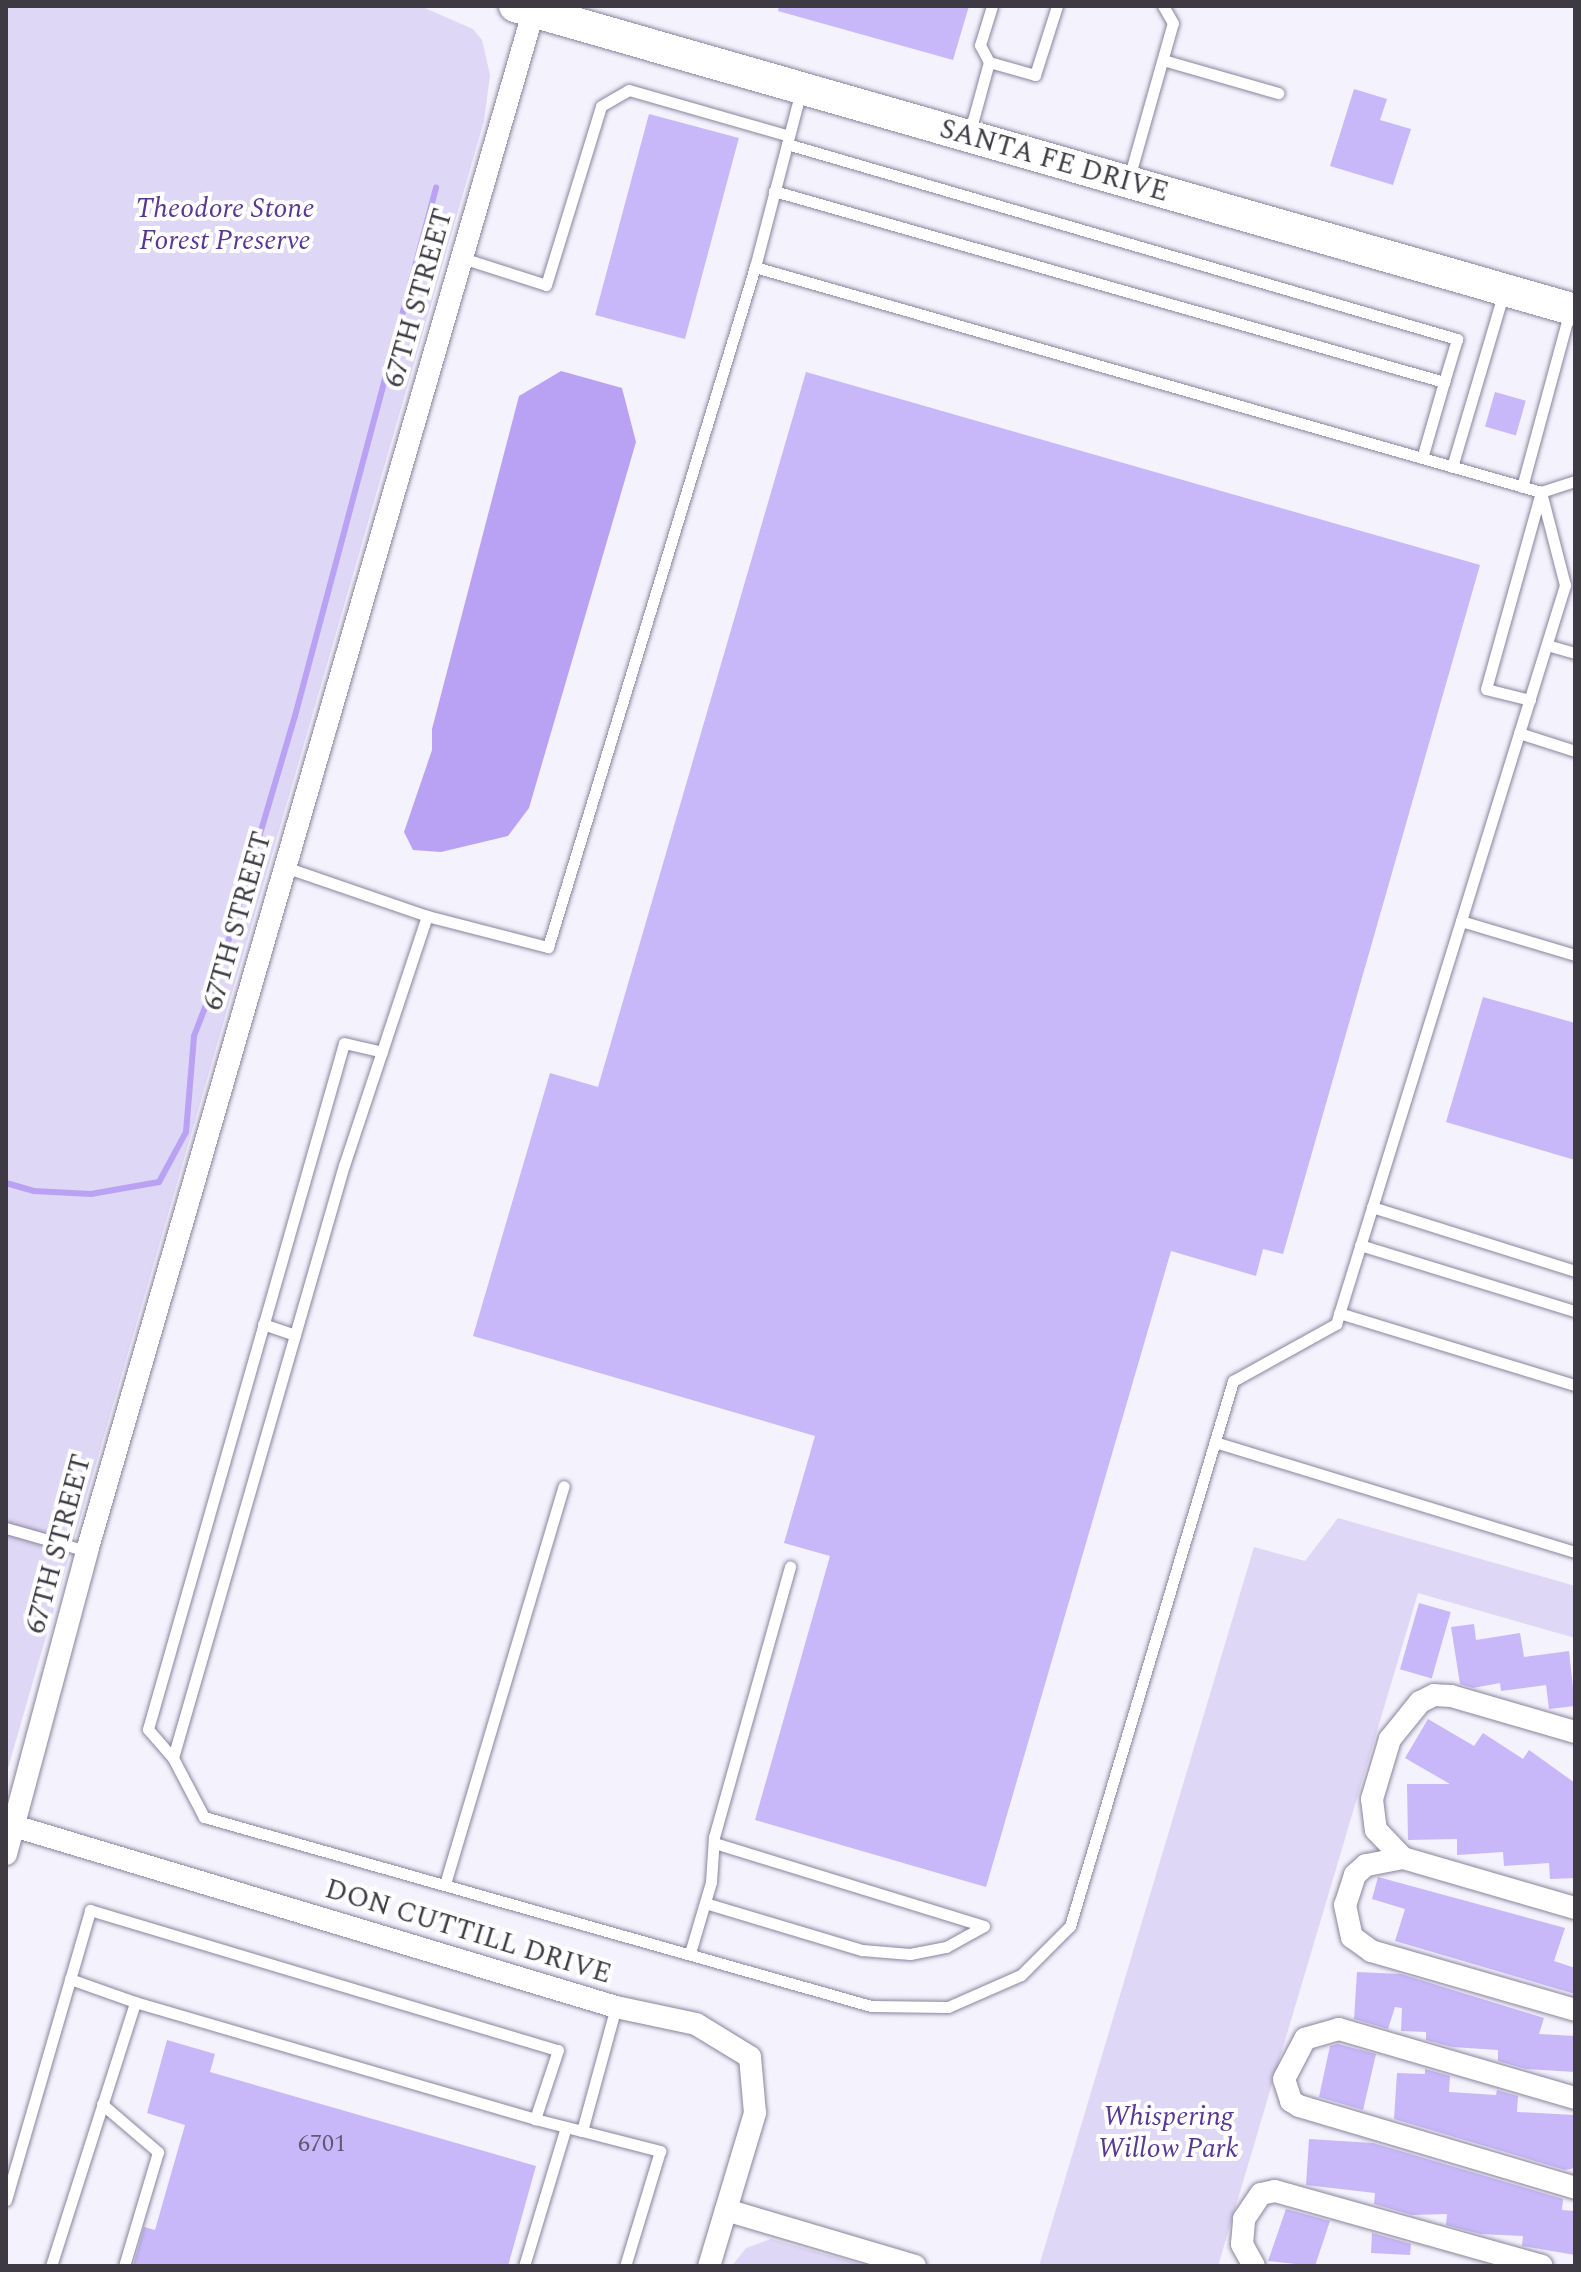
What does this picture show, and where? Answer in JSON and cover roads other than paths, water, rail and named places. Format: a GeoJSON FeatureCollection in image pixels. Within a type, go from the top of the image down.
{"type":"FeatureCollection","features":[{"type":"Feature","properties":{"kind":"street","name":"SANTA FE DRIVE"},"geometry":{"type":"LineString","coordinates":[[528,8],[1573,310]]}},
{"type":"Feature","properties":{"kind":"street","name":"67TH STREET"},"geometry":{"type":"LineString","coordinates":[[6,1854],[87,1551],[462,258],[528,8]]}},
{"type":"Feature","properties":{"kind":"street"},"geometry":{"type":"LineString","coordinates":[[1403,1858],[1376,1830],[1372,1799],[1390,1739],[1420,1702],[1434,1695],[1451,1696],[1575,1732]]}},
{"type":"Feature","properties":{"kind":"street","name":"DON CUTTILL DRIVE"},"geometry":{"type":"LineString","coordinates":[[14,1826],[616,2007],[696,2024],[750,2057],[755,2113],[726,2210]]}},
{"type":"Feature","properties":{"kind":"street"},"geometry":{"type":"LineString","coordinates":[[1575,1908],[1403,1858],[1381,1859],[1355,1875],[1345,1905],[1352,1937],[1360,1945],[1575,2010]]}},
{"type":"Feature","properties":{"kind":"street"},"geometry":{"type":"LineString","coordinates":[[1575,2098],[1339,2029],[1305,2039],[1284,2079],[1291,2101],[1299,2106],[1575,2188]]}},
{"type":"Feature","properties":{"kind":"street"},"geometry":{"type":"LineString","coordinates":[[1254,2266],[1242,2244],[1244,2219],[1261,2194],[1275,2191],[1542,2266]]}},
{"type":"Feature","properties":{"kind":"street"},"geometry":{"type":"LineString","coordinates":[[709,2266],[726,2210],[915,2266]]}},
{"type":"Feature","properties":{"kind":"lane"},"geometry":{"type":"LineString","coordinates":[[969,136],[989,62],[980,45],[992,6]]}},
{"type":"Feature","properties":{"kind":"lane"},"geometry":{"type":"LineString","coordinates":[[989,62],[1035,75],[1057,6]]}},
{"type":"Feature","properties":{"kind":"lane"},"geometry":{"type":"LineString","coordinates":[[1128,182],[1173,23],[1163,6]]}},
{"type":"Feature","properties":{"kind":"lane"},"geometry":{"type":"LineString","coordinates":[[1163,60],[1278,93]]}},
{"type":"Feature","properties":{"kind":"lane"},"geometry":{"type":"LineString","coordinates":[[285,867],[427,916],[548,947],[755,267],[802,88]]}},
{"type":"Feature","properties":{"kind":"lane"},"geometry":{"type":"LineString","coordinates":[[462,258],[546,285],[601,106],[629,90],[1457,339],[1422,458]]}},
{"type":"Feature","properties":{"kind":"lane"},"geometry":{"type":"LineString","coordinates":[[774,191],[1444,382]]}},
{"type":"Feature","properties":{"kind":"lane"},"geometry":{"type":"LineString","coordinates":[[755,267],[1541,492],[1575,481]]}},
{"type":"Feature","properties":{"kind":"lane"},"geometry":{"type":"LineString","coordinates":[[1452,467],[1504,290]]}},
{"type":"Feature","properties":{"kind":"lane"},"geometry":{"type":"LineString","coordinates":[[1522,487],[1573,310]]}},
{"type":"Feature","properties":{"kind":"lane"},"geometry":{"type":"LineString","coordinates":[[382,1052],[344,1043],[148,1729],[173,1758],[204,1817],[871,2006],[948,2007],[1021,1975],[1070,1926],[1233,1381],[1336,1324],[1565,585],[1541,492]]}},
{"type":"Feature","properties":{"kind":"lane"},"geometry":{"type":"LineString","coordinates":[[1530,700],[1486,689],[1541,492]]}},
{"type":"Feature","properties":{"kind":"lane"},"geometry":{"type":"LineString","coordinates":[[1547,645],[1575,653]]}},
{"type":"Feature","properties":{"kind":"lane"},"geometry":{"type":"LineString","coordinates":[[1519,733],[1575,751]]}},
{"type":"Feature","properties":{"kind":"lane"},"geometry":{"type":"LineString","coordinates":[[173,1758],[295,1335],[427,916]]}},
{"type":"Feature","properties":{"kind":"lane"},"geometry":{"type":"LineString","coordinates":[[1461,921],[1575,955]]}},
{"type":"Feature","properties":{"kind":"lane"},"geometry":{"type":"LineString","coordinates":[[1372,1207],[1575,1271]]}},
{"type":"Feature","properties":{"kind":"lane"},"geometry":{"type":"LineString","coordinates":[[1360,1245],[1575,1311]]}},
{"type":"Feature","properties":{"kind":"lane"},"geometry":{"type":"LineString","coordinates":[[1339,1313],[1575,1385]]}},
{"type":"Feature","properties":{"kind":"lane"},"geometry":{"type":"LineString","coordinates":[[263,1324],[295,1335]]}},
{"type":"Feature","properties":{"kind":"lane"},"geometry":{"type":"LineString","coordinates":[[1215,1442],[1575,1552]]}},
{"type":"Feature","properties":{"kind":"lane"},"geometry":{"type":"LineString","coordinates":[[445,1884],[564,1486]]}},
{"type":"Feature","properties":{"kind":"lane"},"geometry":{"type":"LineString","coordinates":[[6,1528],[87,1551]]}},
{"type":"Feature","properties":{"kind":"lane"},"geometry":{"type":"LineString","coordinates":[[690,1953],[705,1903],[714,1843],[790,1566]]}},
{"type":"Feature","properties":{"kind":"lane"},"geometry":{"type":"LineString","coordinates":[[705,1903],[862,1950],[910,1954],[946,1947],[984,1926],[714,1843]]}},
{"type":"Feature","properties":{"kind":"lane"},"geometry":{"type":"LineString","coordinates":[[6,2200],[90,1910],[558,2050],[535,2119]]}},
{"type":"Feature","properties":{"kind":"lane"},"geometry":{"type":"LineString","coordinates":[[70,1979],[135,2002],[535,2119],[660,2151],[625,2266]]}},
{"type":"Feature","properties":{"kind":"lane"},"geometry":{"type":"LineString","coordinates":[[51,2266],[135,2002]]}},
{"type":"Feature","properties":{"kind":"lane"},"geometry":{"type":"LineString","coordinates":[[582,2131],[616,2007]]}},
{"type":"Feature","properties":{"kind":"lane"},"geometry":{"type":"LineString","coordinates":[[102,2104],[158,2152],[124,2266]]}},
{"type":"Feature","properties":{"kind":"lane"},"geometry":{"type":"LineString","coordinates":[[524,2266],[566,2127]]}},
{"type":"Feature","properties":{"kind":"waterway"},"geometry":{"type":"LineString","coordinates":[[6,1183],[34,1191],[91,1194],[159,1182],[186,1132],[194,1036],[220,969],[295,716],[436,188]]}},
{"type":"Feature","properties":{"kind":"park label","name":"Theodore Stone Forest Preserve"},"geometry":{"type":"Point","coordinates":[225,225]}},
{"type":"Feature","properties":{"kind":"park label","name":"Whispering Willow Park"},"geometry":{"type":"Point","coordinates":[1168,2133]}}]}
